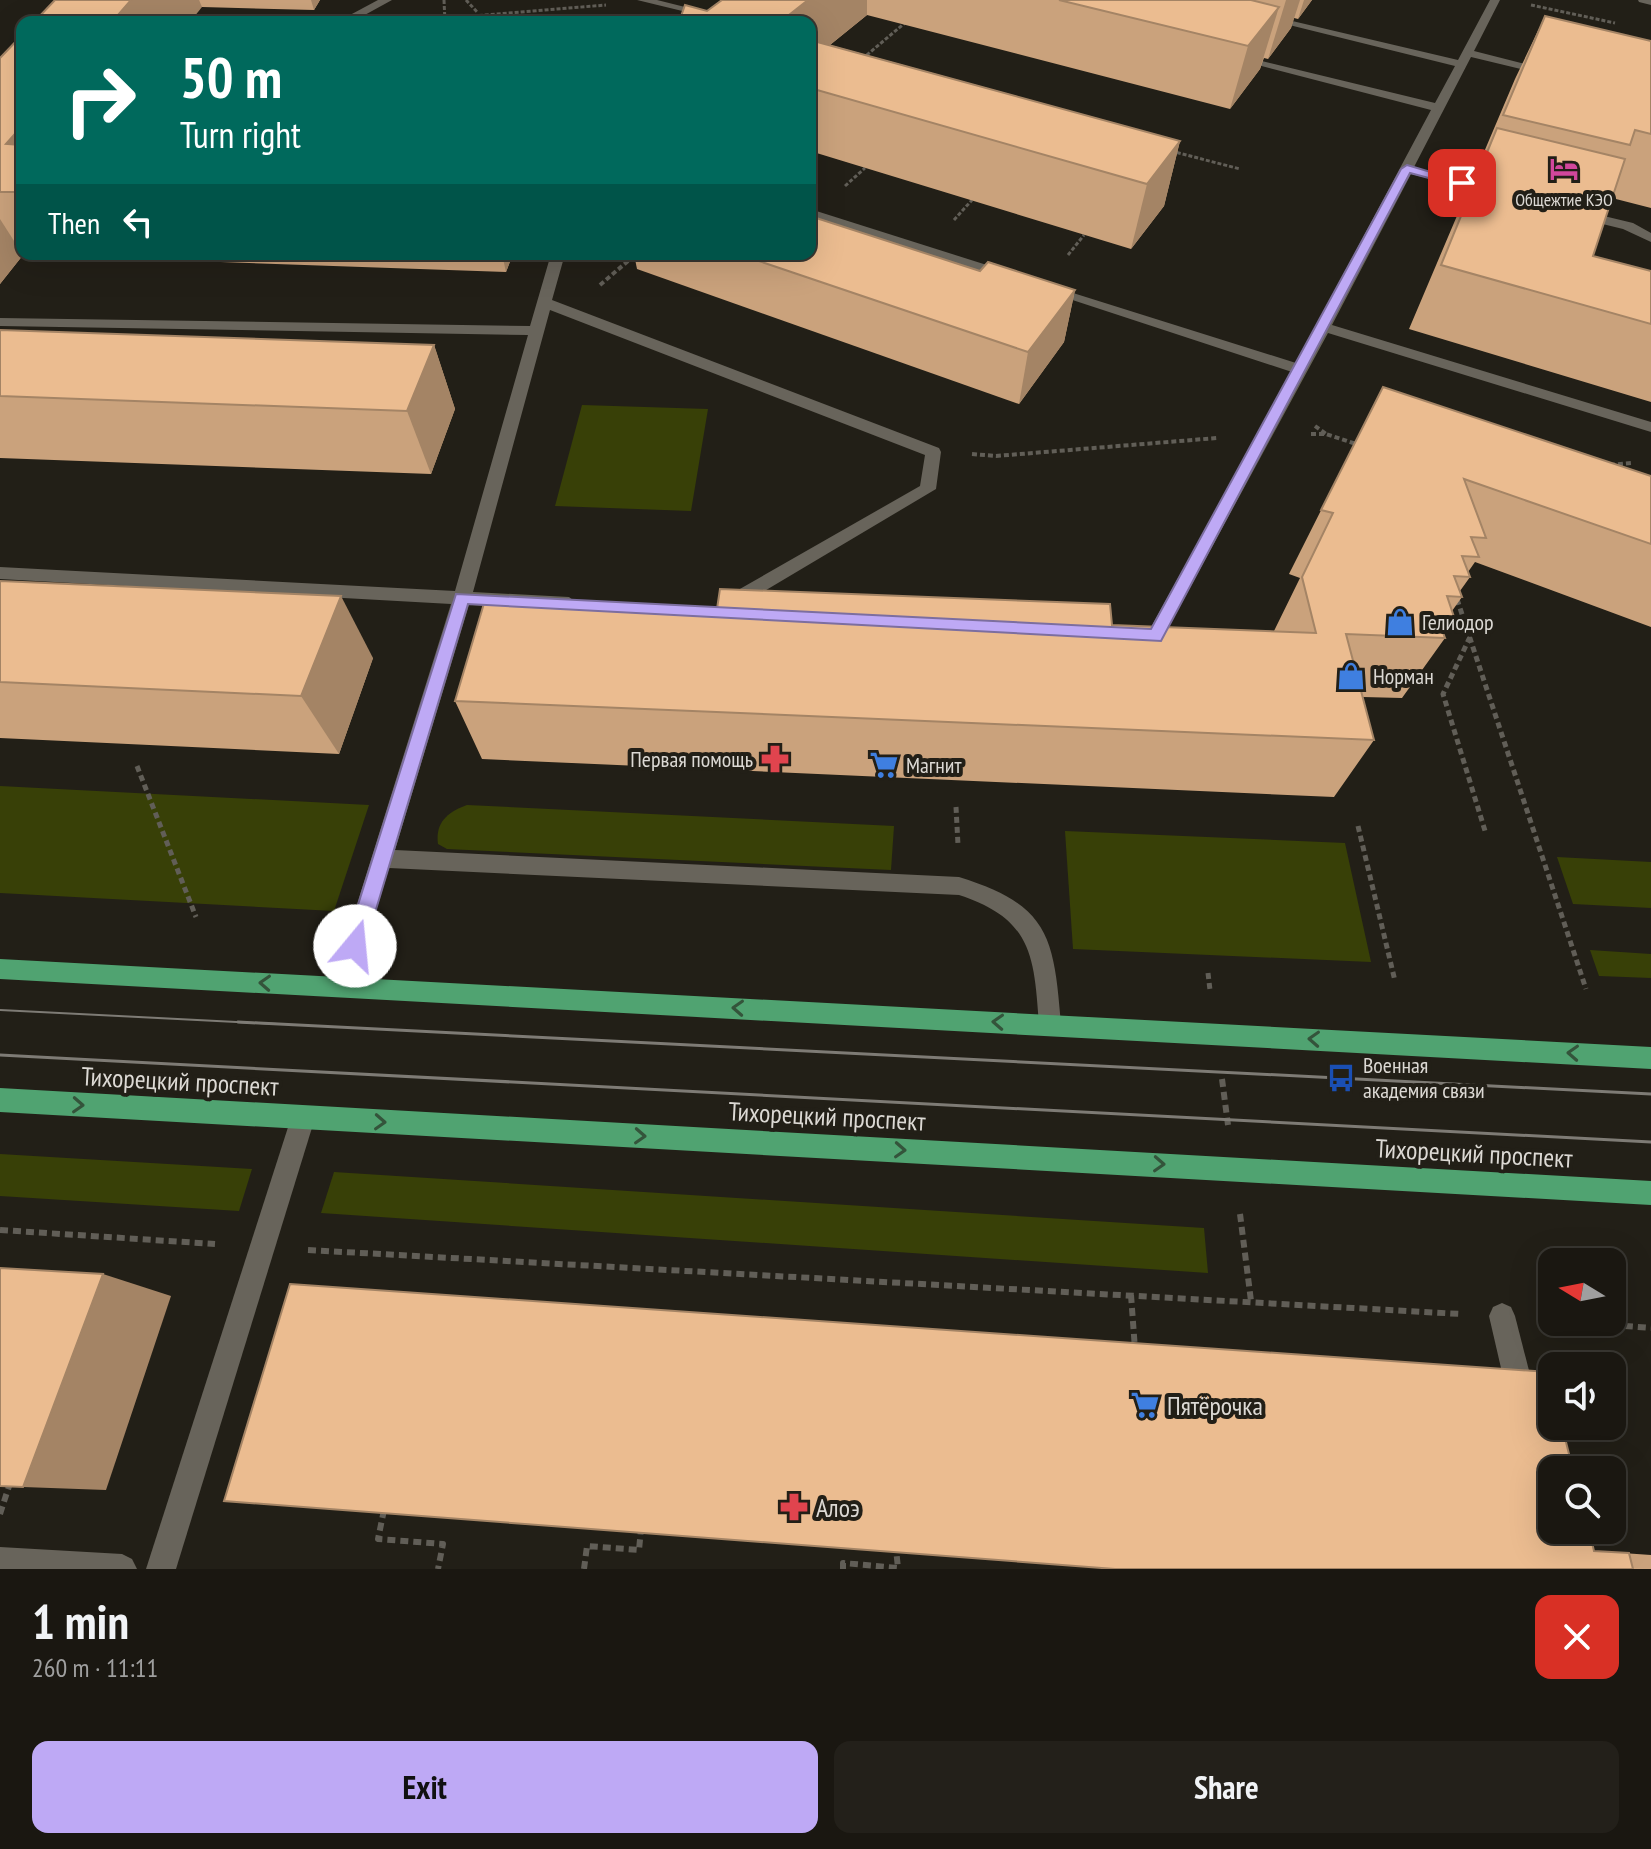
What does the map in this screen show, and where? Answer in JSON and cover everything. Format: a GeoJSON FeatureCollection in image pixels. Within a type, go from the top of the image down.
{"type":"FeatureCollection","features":[{"type":"Feature","properties":{"kind":"main road"},"geometry":{"type":"LineString","coordinates":[[0,969],[1651,1058]]}},
{"type":"Feature","properties":{"kind":"main road","name":"Тихорецкий проспект"},"geometry":{"type":"LineString","coordinates":[[0,1100],[1651,1193]]}},
{"type":"Feature","properties":{"kind":"street"},"geometry":{"type":"LineString","coordinates":[[355,16],[387,0]]}},
{"type":"Feature","properties":{"kind":"street"},"geometry":{"type":"LineString","coordinates":[[642,0],[714,16]]}},
{"type":"Feature","properties":{"kind":"street"},"geometry":{"type":"LineString","coordinates":[[1116,634],[1155,636],[1324,327],[1495,0]]}},
{"type":"Feature","properties":{"kind":"street"},"geometry":{"type":"LineString","coordinates":[[1643,0],[1651,2]]}},
{"type":"Feature","properties":{"kind":"street"},"geometry":{"type":"LineString","coordinates":[[1252,14],[1464,58],[1559,74]]}},
{"type":"Feature","properties":{"kind":"street"},"geometry":{"type":"LineString","coordinates":[[1222,54],[1439,108]]}},
{"type":"Feature","properties":{"kind":"street"},"geometry":{"type":"LineString","coordinates":[[1407,169],[1510,195]]}},
{"type":"Feature","properties":{"kind":"street"},"geometry":{"type":"LineString","coordinates":[[1569,211],[1628,226],[1651,238]]}},
{"type":"Feature","properties":{"kind":"street"},"geometry":{"type":"LineString","coordinates":[[816,215],[1301,370]]}},
{"type":"Feature","properties":{"kind":"street"},"geometry":{"type":"LineString","coordinates":[[342,987],[462,598],[556,260]]}},
{"type":"Feature","properties":{"kind":"street"},"geometry":{"type":"LineString","coordinates":[[543,302],[933,452],[928,489],[714,612],[745,613]]}},
{"type":"Feature","properties":{"kind":"street"},"geometry":{"type":"LineString","coordinates":[[0,322],[534,331]]}},
{"type":"Feature","properties":{"kind":"street"},"geometry":{"type":"LineString","coordinates":[[1324,327],[1651,427]]}},
{"type":"Feature","properties":{"kind":"street"},"geometry":{"type":"LineString","coordinates":[[0,573],[586,604]]}},
{"type":"Feature","properties":{"kind":"street"},"geometry":{"type":"LineString","coordinates":[[382,859],[959,886],[993,895],[1021,915],[1040,942],[1046,967],[1050,1025]]}},
{"type":"Feature","properties":{"kind":"street"},"geometry":{"type":"LineString","coordinates":[[161,1569],[303,1118]]}},
{"type":"Feature","properties":{"kind":"street"},"geometry":{"type":"LineString","coordinates":[[1502,1316],[1527,1418]]}},
{"type":"Feature","properties":{"kind":"street"},"geometry":{"type":"LineString","coordinates":[[1,1563],[122,1569]]}},
{"type":"Feature","properties":{"kind":"path"},"geometry":{"type":"LineString","coordinates":[[466,0],[478,13]]}},
{"type":"Feature","properties":{"kind":"path"},"geometry":{"type":"LineString","coordinates":[[1524,3],[1623,25]]}},
{"type":"Feature","properties":{"kind":"path"},"geometry":{"type":"LineString","coordinates":[[451,16],[567,5],[659,4]]}},
{"type":"Feature","properties":{"kind":"path"},"geometry":{"type":"LineString","coordinates":[[856,64],[915,15]]}},
{"type":"Feature","properties":{"kind":"path"},"geometry":{"type":"LineString","coordinates":[[1165,149],[1240,169]]}},
{"type":"Feature","properties":{"kind":"path"},"geometry":{"type":"LineString","coordinates":[[933,452],[996,456],[1266,435],[1326,434],[1368,448]]}},
{"type":"Feature","properties":{"kind":"path"},"geometry":{"type":"LineString","coordinates":[[1605,466],[1636,463]]}},
{"type":"Feature","properties":{"kind":"path"},"geometry":{"type":"LineString","coordinates":[[1455,593],[1586,989]]}},
{"type":"Feature","properties":{"kind":"path"},"geometry":{"type":"LineString","coordinates":[[1470,637],[1443,694],[1486,834]]}},
{"type":"Feature","properties":{"kind":"path"},"geometry":{"type":"LineString","coordinates":[[137,766],[196,917]]}},
{"type":"Feature","properties":{"kind":"path"},"geometry":{"type":"LineString","coordinates":[[1358,826],[1395,981]]}},
{"type":"Feature","properties":{"kind":"path"},"geometry":{"type":"LineString","coordinates":[[0,1230],[1502,1316]]}},
{"type":"Feature","properties":{"kind":"path"},"geometry":{"type":"LineString","coordinates":[[1131,1295],[1136,1362]]}},
{"type":"Feature","properties":{"kind":"path"},"geometry":{"type":"LineString","coordinates":[[1626,1326],[1651,1328]]}},
{"type":"Feature","properties":{"kind":"path"},"geometry":{"type":"LineString","coordinates":[[0,1514],[10,1483]]}},
{"type":"Feature","properties":{"kind":"path"},"geometry":{"type":"LineString","coordinates":[[384,1510],[378,1539],[443,1544],[438,1569]]}},
{"type":"Feature","properties":{"kind":"path"},"geometry":{"type":"LineString","coordinates":[[584,1569],[587,1546],[639,1550],[641,1529]]}},
{"type":"Feature","properties":{"kind":"path"},"geometry":{"type":"LineString","coordinates":[[843,1569],[843,1563],[898,1568],[896,1549]]}},
{"type":"Feature","properties":{"kind":"green space"},"geometry":{"type":"Polygon","coordinates":[[[582,405],[708,409],[691,511],[555,506],[582,405]]]}},
{"type":"Feature","properties":{"kind":"green space"},"geometry":{"type":"Polygon","coordinates":[[[0,786],[369,805],[334,911],[0,893],[0,786]]]}},
{"type":"Feature","properties":{"kind":"green space"},"geometry":{"type":"Polygon","coordinates":[[[467,805],[894,826],[891,870],[447,849],[438,844],[444,819],[467,805]]]}},
{"type":"Feature","properties":{"kind":"green space"},"geometry":{"type":"Polygon","coordinates":[[[1065,831],[1345,843],[1371,962],[1073,949],[1065,831]]]}},
{"type":"Feature","properties":{"kind":"green space"},"geometry":{"type":"Polygon","coordinates":[[[1557,857],[1651,862],[1651,908],[1573,904],[1557,857]]]}},
{"type":"Feature","properties":{"kind":"green space"},"geometry":{"type":"Polygon","coordinates":[[[1590,950],[1651,954],[1651,978],[1599,976],[1590,950]]]}},
{"type":"Feature","properties":{"kind":"green space"},"geometry":{"type":"Polygon","coordinates":[[[0,1154],[252,1169],[239,1211],[0,1196],[0,1154]]]}},
{"type":"Feature","properties":{"kind":"green space"},"geometry":{"type":"Polygon","coordinates":[[[334,1172],[1204,1228],[1208,1273],[321,1213],[334,1172]]]}},
{"type":"Feature","properties":{"kind":"building"},"geometry":{"type":"Polygon","coordinates":[[[55,0],[131,0],[117,16],[40,16],[55,0]]]}},
{"type":"Feature","properties":{"kind":"building"},"geometry":{"type":"Polygon","coordinates":[[[722,0],[808,0],[788,16],[681,16],[685,5],[707,11],[722,0]]]}},
{"type":"Feature","properties":{"kind":"building"},"geometry":{"type":"Polygon","coordinates":[[[1059,0],[1251,0],[1279,7],[1248,46],[1059,0]]]}},
{"type":"Feature","properties":{"kind":"building"},"geometry":{"type":"Polygon","coordinates":[[[1545,16],[1651,41],[1651,134],[1635,130],[1630,145],[1503,115],[1545,16]]]}},
{"type":"Feature","properties":{"kind":"building"},"geometry":{"type":"Polygon","coordinates":[[[16,41],[16,133],[6,144],[16,145],[16,192],[0,192],[0,58],[16,41]]]}},
{"type":"Feature","properties":{"kind":"building"},"geometry":{"type":"Polygon","coordinates":[[[816,42],[1180,141],[1147,184],[816,90],[816,42]]]}},
{"type":"Feature","properties":{"kind":"building"},"geometry":{"type":"Polygon","coordinates":[[[1497,128],[1625,159],[1593,256],[1651,271],[1651,324],[1441,265],[1497,128]]]}},
{"type":"Feature","properties":{"kind":"building"},"geometry":{"type":"Polygon","coordinates":[[[816,218],[980,271],[988,262],[1075,290],[1028,352],[756,260],[816,260],[816,218]]]}},
{"type":"Feature","properties":{"kind":"building"},"geometry":{"type":"Polygon","coordinates":[[[0,330],[434,345],[407,411],[0,396],[0,330]]]}},
{"type":"Feature","properties":{"kind":"building"},"geometry":{"type":"Polygon","coordinates":[[[1383,387],[1651,476],[1651,544],[1464,479],[1486,538],[1471,537],[1479,557],[1462,556],[1470,577],[1454,576],[1462,597],[1447,596],[1454,617],[1437,616],[1445,638],[1346,634],[1374,740],[455,701],[485,600],[717,609],[720,589],[1110,604],[1112,625],[1316,633],[1302,577],[1333,513],[1321,510],[1383,387]]]}},
{"type":"Feature","properties":{"kind":"building"},"geometry":{"type":"Polygon","coordinates":[[[0,581],[341,596],[301,696],[0,682],[0,581]]]}},
{"type":"Feature","properties":{"kind":"building"},"geometry":{"type":"Polygon","coordinates":[[[0,1268],[103,1274],[23,1487],[0,1486],[0,1268]]]}},
{"type":"Feature","properties":{"kind":"building"},"geometry":{"type":"Polygon","coordinates":[[[290,1284],[1538,1371],[1538,1440],[1566,1440],[1570,1456],[1538,1456],[1538,1544],[1592,1544],[1594,1551],[1629,1553],[1633,1569],[1115,1569],[224,1501],[290,1284]]]}},
{"type":"Feature","properties":{"kind":"tram line"},"geometry":{"type":"LineString","coordinates":[[0,1010],[277,1024]]}},
{"type":"Feature","properties":{"kind":"tram line"},"geometry":{"type":"LineString","coordinates":[[238,1022],[1651,1094]]}},
{"type":"Feature","properties":{"kind":"tram line"},"geometry":{"type":"LineString","coordinates":[[0,1055],[1651,1142]]}},
{"type":"Feature","properties":{"kind":"place","name":"Общежтие КЭО"},"geometry":{"type":"Point","coordinates":[1564,169]}},
{"type":"Feature","properties":{"kind":"place","name":"Гелиодор"},"geometry":{"type":"Point","coordinates":[1400,622]}},
{"type":"Feature","properties":{"kind":"place","name":"Норман"},"geometry":{"type":"Point","coordinates":[1351,676]}},
{"type":"Feature","properties":{"kind":"place","name":"Первая помощь"},"geometry":{"type":"Point","coordinates":[775,759]}},
{"type":"Feature","properties":{"kind":"place","name":"Магнит"},"geometry":{"type":"Point","coordinates":[884,765]}},
{"type":"Feature","properties":{"kind":"place","name":"Военная академия связи"},"geometry":{"type":"Point","coordinates":[1341,1078]}},
{"type":"Feature","properties":{"kind":"place","name":"Пятёрочка"},"geometry":{"type":"Point","coordinates":[1145,1405]}},
{"type":"Feature","properties":{"kind":"place","name":"Алоэ"},"geometry":{"type":"Point","coordinates":[794,1507]}},
{"type":"Feature","properties":{"kind":"route"},"geometry":{"type":"LineString","coordinates":[[355,946],[462,598],[1155,636],[1407,169],[1462,183]]}}]}
